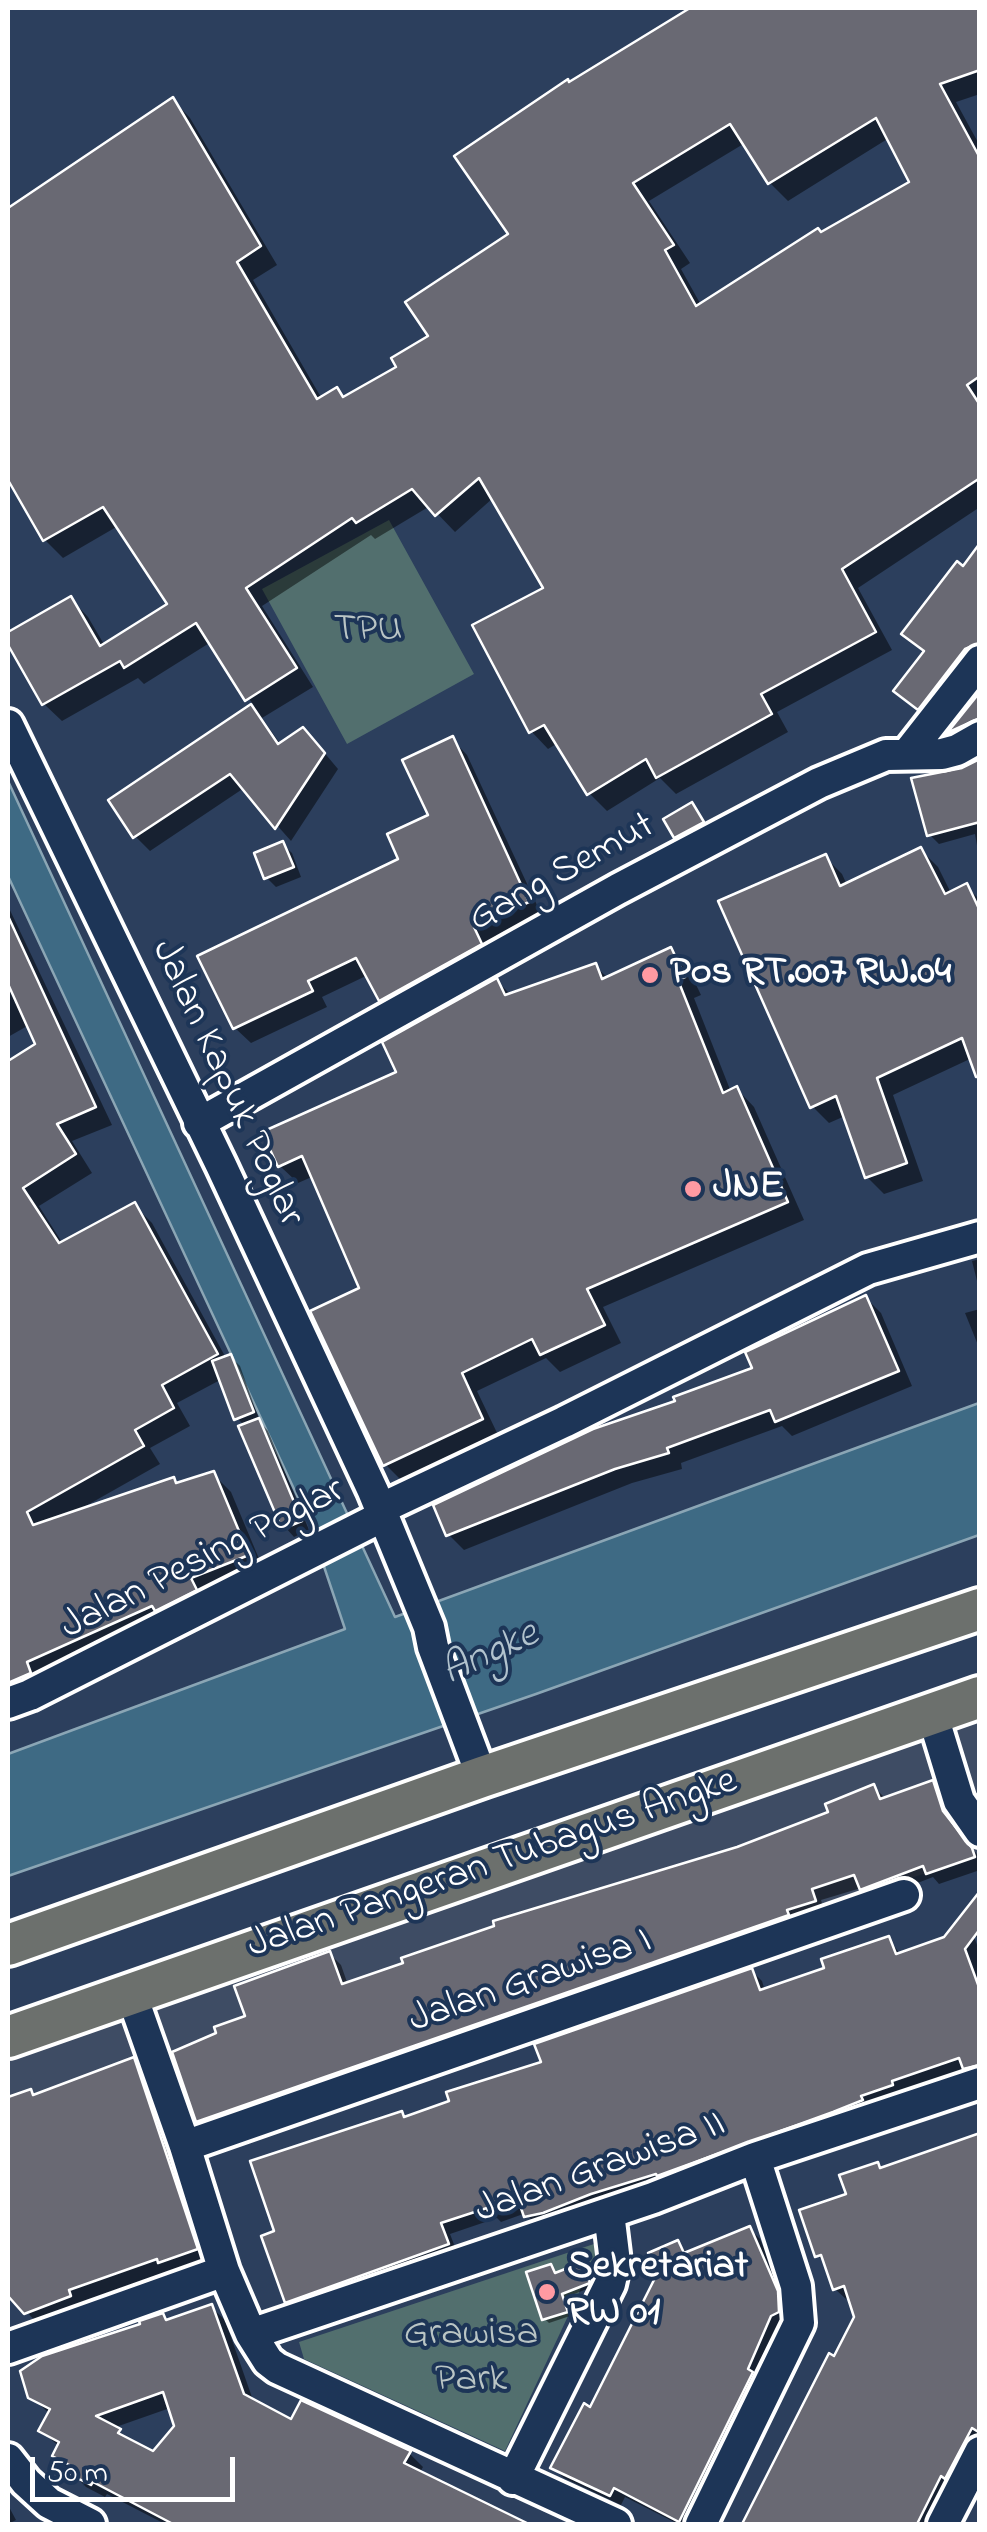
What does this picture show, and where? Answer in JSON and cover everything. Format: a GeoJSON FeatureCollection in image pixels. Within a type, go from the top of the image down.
{"type":"FeatureCollection","features":[{"type":"Feature","properties":{"kind":"main road"},"geometry":{"type":"LineString","coordinates":[[8,1945],[478,1765],[980,1609]]}},
{"type":"Feature","properties":{"kind":"main road","name":"Jalan Pangeran Tubagus Angke"},"geometry":{"type":"LineString","coordinates":[[8,2037],[937,1728],[980,1697]]}},
{"type":"Feature","properties":{"kind":"street"},"geometry":{"type":"LineString","coordinates":[[906,754],[980,661]]}},
{"type":"Feature","properties":{"kind":"street","name":"Jalan Kapuk Poglar"},"geometry":{"type":"LineString","coordinates":[[8,725],[366,1480],[379,1523],[430,1627],[434,1648],[478,1765]]}},
{"type":"Feature","properties":{"kind":"street","name":"Gang Semut"},"geometry":{"type":"LineString","coordinates":[[199,1123],[819,783],[886,755],[942,754],[980,737]]}},
{"type":"Feature","properties":{"kind":"street"},"geometry":{"type":"LineString","coordinates":[[379,1523],[564,1422],[868,1269],[980,1237]]}},
{"type":"Feature","properties":{"kind":"street","name":"Jalan Pesing Poglar"},"geometry":{"type":"LineString","coordinates":[[8,1703],[303,1556],[379,1523]]}},
{"type":"Feature","properties":{"kind":"street"},"geometry":{"type":"LineString","coordinates":[[937,1728],[958,1801],[980,1831]]}},
{"type":"Feature","properties":{"kind":"street","name":"Jalan Grawisa I"},"geometry":{"type":"LineString","coordinates":[[185,2146],[904,1896]]}},
{"type":"Feature","properties":{"kind":"street"},"geometry":{"type":"LineString","coordinates":[[131,1993],[224,2271],[262,2354],[277,2368],[616,2524]]}},
{"type":"Feature","properties":{"kind":"street","name":"Jalan Grawisa II"},"geometry":{"type":"LineString","coordinates":[[251,2334],[980,2083]]}},
{"type":"Feature","properties":{"kind":"street"},"geometry":{"type":"LineString","coordinates":[[701,2524],[799,2322],[796,2286],[755,2158]]}},
{"type":"Feature","properties":{"kind":"street"},"geometry":{"type":"LineString","coordinates":[[513,2478],[610,2284],[615,2262],[609,2213]]}},
{"type":"Feature","properties":{"kind":"street"},"geometry":{"type":"LineString","coordinates":[[8,2348],[224,2271]]}},
{"type":"Feature","properties":{"kind":"street"},"geometry":{"type":"LineString","coordinates":[[944,2524],[980,2452]]}},
{"type":"Feature","properties":{"kind":"street"},"geometry":{"type":"LineString","coordinates":[[8,2460],[49,2503],[90,2524]]}},
{"type":"Feature","properties":{"kind":"shaded area"},"geometry":{"type":"Polygon","coordinates":[[[979,1717],[979,1857],[904,1880],[8,2200],[8,2057],[979,1717]]]}},
{"type":"Feature","properties":{"kind":"green space","name":"TPU"},"geometry":{"type":"Polygon","coordinates":[[[389,520],[474,674],[347,744],[262,589],[389,520]]]}},
{"type":"Feature","properties":{"kind":"green space","name":"Grawisa Park"},"geometry":{"type":"Polygon","coordinates":[[[603,2241],[505,2451],[304,2359],[299,2342],[603,2241]]]}},
{"type":"Feature","properties":{"kind":"water","name":"Angke"},"geometry":{"type":"Polygon","coordinates":[[[8,781],[395,1617],[979,1403],[979,1535],[536,1694],[8,1876],[8,1754],[345,1629],[308,1519],[8,876],[8,781]]]}},
{"type":"Feature","properties":{"kind":"building"},"geometry":{"type":"Polygon","coordinates":[[[690,8],[980,8],[980,70],[940,84],[980,158],[980,376],[967,385],[980,405],[980,478],[842,569],[876,632],[761,694],[772,714],[656,778],[646,759],[587,795],[544,725],[529,733],[472,625],[543,588],[479,478],[435,516],[412,489],[356,523],[352,518],[246,588],[297,668],[245,701],[196,623],[124,668],[120,661],[42,705],[8,645],[8,632],[71,596],[100,646],[167,604],[103,507],[43,541],[8,480],[8,208],[173,97],[261,246],[237,262],[317,399],[337,387],[343,397],[396,367],[391,358],[428,336],[405,302],[508,234],[454,156],[568,79],[569,82],[690,8]],[[876,118],[768,184],[730,124],[633,183],[674,245],[665,250],[696,306],[818,228],[821,232],[909,182],[876,118]]]}},
{"type":"Feature","properties":{"kind":"building"},"geometry":{"type":"Polygon","coordinates":[[[980,543],[980,643],[965,649],[918,710],[893,691],[924,651],[901,634],[957,561],[963,566],[980,543]]]}},
{"type":"Feature","properties":{"kind":"building"},"geometry":{"type":"Polygon","coordinates":[[[980,692],[980,718],[947,733],[980,692]]]}},
{"type":"Feature","properties":{"kind":"building"},"geometry":{"type":"Polygon","coordinates":[[[251,704],[278,744],[303,727],[325,753],[275,829],[230,774],[133,838],[108,800],[251,704]]]}},
{"type":"Feature","properties":{"kind":"building"},"geometry":{"type":"Polygon","coordinates":[[[453,736],[529,902],[474,927],[482,944],[379,1001],[356,958],[308,981],[313,991],[233,1029],[197,956],[398,859],[387,834],[428,815],[402,760],[453,736]]]}},
{"type":"Feature","properties":{"kind":"building"},"geometry":{"type":"Polygon","coordinates":[[[980,759],[980,822],[927,836],[911,778],[962,768],[980,759]]]}},
{"type":"Feature","properties":{"kind":"building"},"geometry":{"type":"Polygon","coordinates":[[[692,802],[704,822],[674,838],[663,819],[692,802]]]}},
{"type":"Feature","properties":{"kind":"building"},"geometry":{"type":"Polygon","coordinates":[[[283,841],[294,867],[264,879],[254,853],[283,841]]]}},
{"type":"Feature","properties":{"kind":"building"},"geometry":{"type":"Polygon","coordinates":[[[921,847],[945,894],[967,883],[980,911],[980,1077],[976,1077],[962,1038],[877,1078],[907,1163],[865,1178],[836,1096],[810,1108],[718,901],[826,854],[840,886],[921,847]]]}},
{"type":"Feature","properties":{"kind":"building"},"geometry":{"type":"Polygon","coordinates":[[[8,916],[96,1107],[57,1124],[76,1154],[23,1188],[59,1243],[135,1202],[218,1354],[162,1385],[174,1408],[135,1430],[144,1446],[27,1512],[33,1525],[174,1477],[176,1483],[214,1471],[249,1555],[191,1578],[197,1590],[155,1611],[152,1606],[27,1662],[31,1673],[8,1683],[8,1061],[35,1044],[8,984],[8,916]]]}},
{"type":"Feature","properties":{"kind":"building"},"geometry":{"type":"Polygon","coordinates":[[[671,947],[685,977],[678,980],[723,1093],[737,1086],[788,1202],[587,1289],[605,1325],[540,1355],[532,1339],[462,1373],[483,1419],[383,1466],[310,1311],[359,1288],[302,1156],[278,1167],[262,1132],[396,1072],[382,1042],[497,978],[505,995],[596,963],[602,979],[671,947]]]}},
{"type":"Feature","properties":{"kind":"building"},"geometry":{"type":"Polygon","coordinates":[[[866,1295],[899,1371],[775,1422],[770,1410],[667,1448],[669,1453],[615,1469],[446,1536],[433,1505],[593,1429],[675,1401],[673,1397],[752,1368],[745,1352],[866,1295]]]}},
{"type":"Feature","properties":{"kind":"building"},"geometry":{"type":"Polygon","coordinates":[[[231,1354],[254,1412],[234,1420],[212,1361],[231,1354]]]}},
{"type":"Feature","properties":{"kind":"building"},"geometry":{"type":"Polygon","coordinates":[[[259,1418],[302,1521],[282,1529],[238,1426],[259,1418]]]}},
{"type":"Feature","properties":{"kind":"building"},"geometry":{"type":"Polygon","coordinates":[[[933,1780],[943,1811],[975,1857],[926,1874],[923,1866],[860,1890],[854,1875],[812,1889],[816,1901],[787,1910],[789,1915],[196,2122],[172,2052],[216,2033],[214,2027],[245,2016],[234,1986],[330,1951],[342,1984],[403,1963],[401,1958],[494,1926],[493,1921],[737,1847],[828,1812],[825,1804],[874,1784],[880,1799],[933,1780]]]}},
{"type":"Feature","properties":{"kind":"building"},"geometry":{"type":"Polygon","coordinates":[[[980,1891],[980,1929],[965,1949],[980,1990],[980,2065],[963,2069],[959,2058],[892,2081],[893,2085],[861,2096],[863,2100],[833,2112],[543,2213],[524,2217],[519,2202],[441,2223],[449,2244],[285,2303],[261,2236],[274,2231],[250,2161],[402,2111],[404,2117],[449,2101],[446,2092],[541,2062],[534,2044],[752,1968],[760,1990],[824,1968],[821,1959],[889,1936],[896,1954],[944,1937],[980,1891]]]}},
{"type":"Feature","properties":{"kind":"building"},"geometry":{"type":"Polygon","coordinates":[[[134,2057],[198,2249],[69,2290],[71,2296],[24,2314],[8,2296],[8,2097],[31,2089],[33,2095],[134,2057]]]}},
{"type":"Feature","properties":{"kind":"building"},"geometry":{"type":"Polygon","coordinates":[[[980,2133],[980,2433],[972,2428],[945,2479],[941,2476],[917,2524],[742,2524],[829,2353],[834,2356],[854,2317],[844,2286],[833,2290],[821,2255],[815,2257],[799,2210],[846,2194],[839,2175],[878,2162],[880,2168],[980,2133]]]}},
{"type":"Feature","properties":{"kind":"building"},"geometry":{"type":"Polygon","coordinates":[[[750,2226],[778,2291],[779,2312],[771,2316],[748,2369],[753,2372],[679,2522],[614,2488],[610,2496],[550,2468],[584,2403],[590,2407],[657,2274],[648,2253],[678,2240],[684,2253],[750,2226]]]}},
{"type":"Feature","properties":{"kind":"building","name":"Sekretariat RW 01"},"geometry":{"type":"Polygon","coordinates":[[[583,2262],[590,2283],[562,2294],[568,2312],[542,2320],[526,2272],[551,2264],[555,2273],[583,2262]]]}},
{"type":"Feature","properties":{"kind":"building"},"geometry":{"type":"Polygon","coordinates":[[[212,2304],[244,2394],[291,2419],[301,2400],[411,2451],[404,2463],[529,2524],[173,2524],[93,2482],[91,2485],[69,2474],[73,2467],[52,2456],[59,2442],[38,2431],[50,2409],[28,2398],[20,2371],[42,2356],[140,2324],[139,2321],[163,2313],[166,2320],[212,2304]],[[163,2392],[96,2416],[153,2451],[174,2426],[163,2392]]]}},
{"type":"Feature","properties":{"kind":"place","name":"Pos RT.007 RW.04"},"geometry":{"type":"Point","coordinates":[650,975]}},
{"type":"Feature","properties":{"kind":"place","name":"JNE"},"geometry":{"type":"Point","coordinates":[693,1189]}},
{"type":"Feature","properties":{"kind":"place","name":"Sekretariat RW 01"},"geometry":{"type":"Point","coordinates":[547,2292]}}]}
